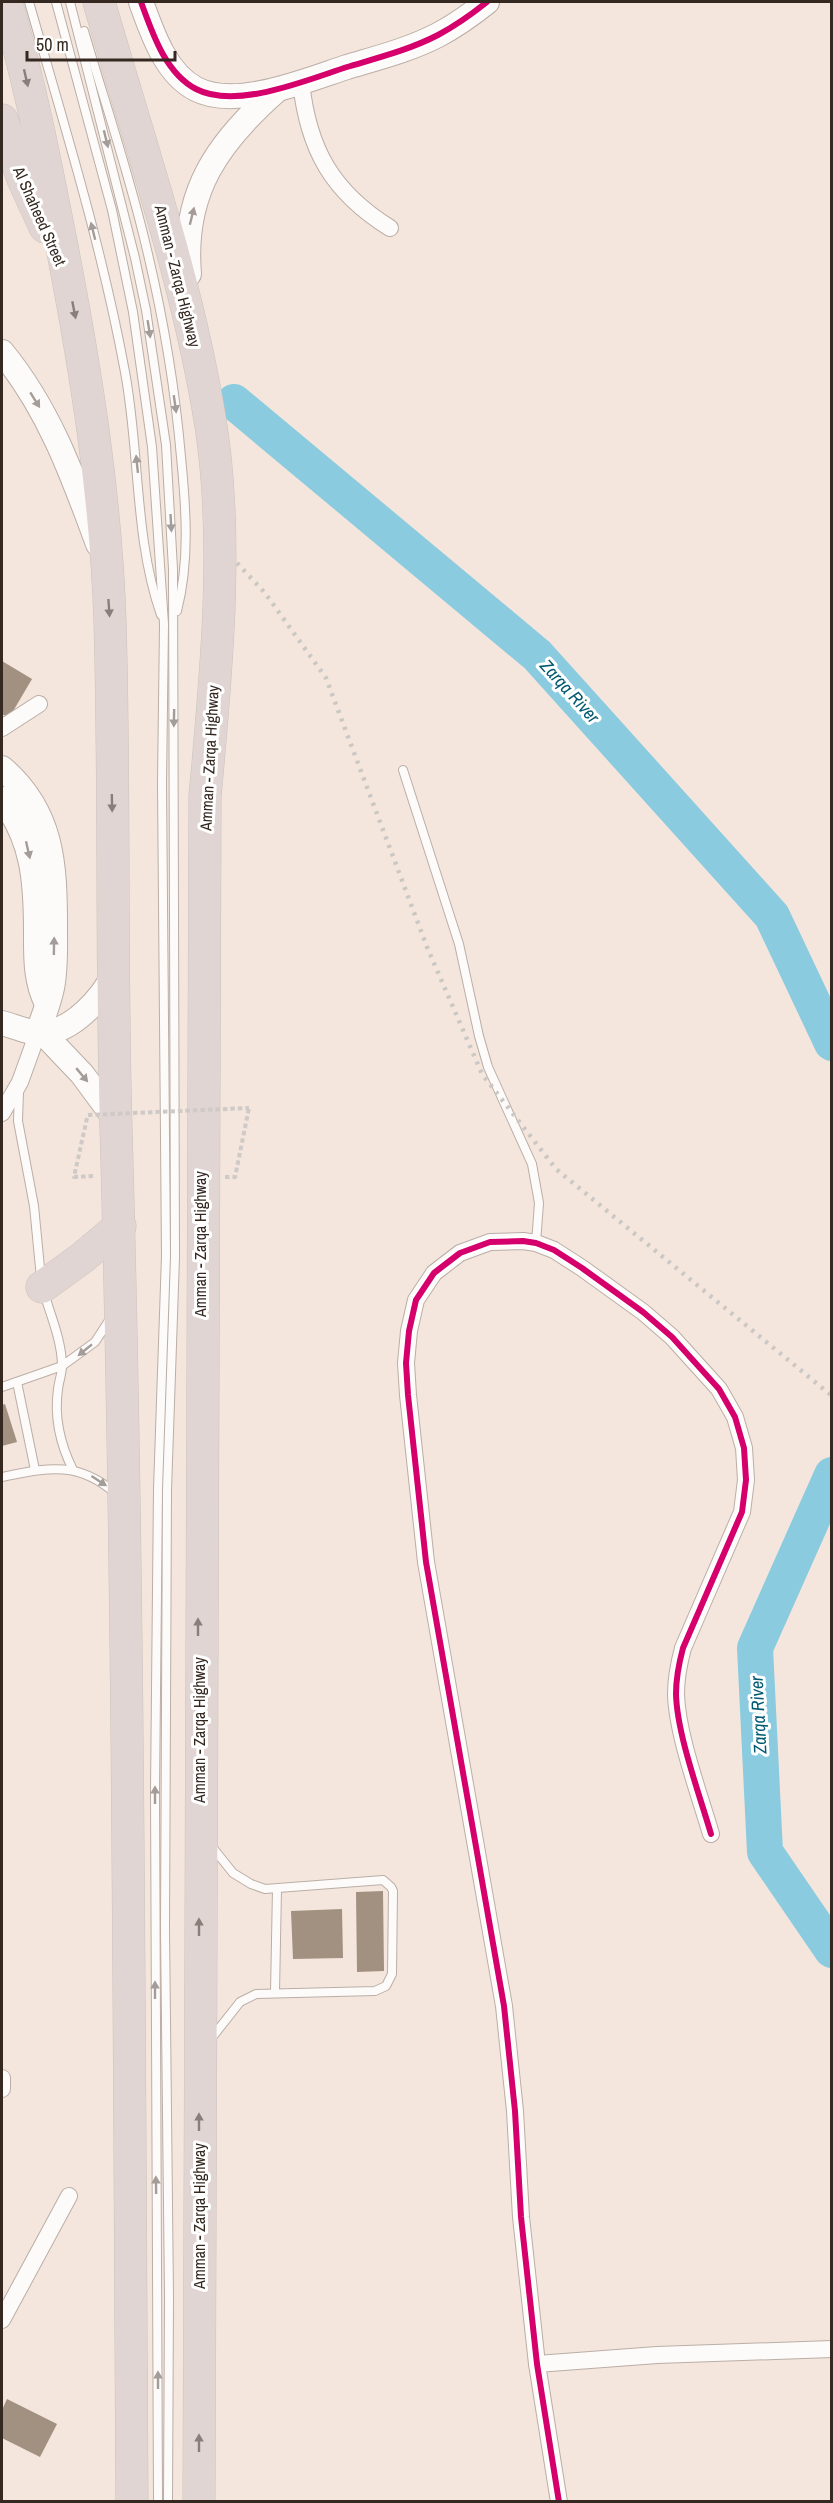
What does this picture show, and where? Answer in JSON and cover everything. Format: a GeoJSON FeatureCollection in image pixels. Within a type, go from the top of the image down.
{"type":"FeatureCollection","features":[{"type":"Feature","properties":{"kind":"highway"},"geometry":{"type":"LineString","coordinates":[[6,2],[46,168],[82,348],[110,619],[115,972],[102,1118],[120,1226],[125,1503],[132,2502]]}},
{"type":"Feature","properties":{"kind":"highway","name":"Amman - Zarqa Highway"},"geometry":{"type":"LineString","coordinates":[[99,2],[158,196],[194,336],[211,427],[218,501],[220,575],[205,796],[198,1503],[199,2502]]}},
{"type":"Feature","properties":{"kind":"highway","name":"Al Shaheed Street"},"geometry":{"type":"LineString","coordinates":[[2,120],[23,179],[68,277]]}},
{"type":"Feature","properties":{"kind":"highway"},"geometry":{"type":"LineString","coordinates":[[42,1287],[120,1226]]}},
{"type":"Feature","properties":{"kind":"street"},"geometry":{"type":"LineString","coordinates":[[141,2],[161,50],[176,71],[196,89],[220,95],[252,94],[277,90],[421,42],[439,35],[487,2]]}},
{"type":"Feature","properties":{"kind":"street"},"geometry":{"type":"LineString","coordinates":[[301,82],[309,130],[332,177],[348,197],[368,214],[390,228]]}},
{"type":"Feature","properties":{"kind":"street"},"geometry":{"type":"LineString","coordinates":[[194,336],[186,243],[198,193],[222,147],[238,127],[277,90]]}},
{"type":"Feature","properties":{"kind":"street"},"geometry":{"type":"LineString","coordinates":[[2,352],[19,373],[48,421],[72,472],[106,566]]}},
{"type":"Feature","properties":{"kind":"street"},"geometry":{"type":"LineString","coordinates":[[2,728],[39,704]]}},
{"type":"Feature","properties":{"kind":"street"},"geometry":{"type":"LineString","coordinates":[[2,768],[31,800],[42,821],[50,844],[55,906],[52,986],[41,1032],[20,1082],[2,1113]]}},
{"type":"Feature","properties":{"kind":"street"},"geometry":{"type":"LineString","coordinates":[[2,799],[22,829],[28,847],[36,910],[36,971],[47,1004]]}},
{"type":"Feature","properties":{"kind":"street"},"geometry":{"type":"LineString","coordinates":[[41,1032],[80,1017],[94,1005],[115,972]]}},
{"type":"Feature","properties":{"kind":"street"},"geometry":{"type":"LineString","coordinates":[[2,1023],[41,1032],[82,1074],[102,1118]]}},
{"type":"Feature","properties":{"kind":"street"},"geometry":{"type":"LineString","coordinates":[[559,2502],[537,2364],[504,2006],[426,1562],[406,1363],[409,1331],[416,1300],[434,1273],[460,1253],[490,1242],[536,1243],[554,1250],[643,1312],[672,1337],[719,1389],[735,1417],[745,1459],[746,1480],[742,1512],[683,1648],[676,1693],[678,1716],[711,1834]]}},
{"type":"Feature","properties":{"kind":"street"},"geometry":{"type":"LineString","coordinates":[[2,2078],[2,2089]]}},
{"type":"Feature","properties":{"kind":"street"},"geometry":{"type":"LineString","coordinates":[[2,2316],[69,2196]]}},
{"type":"Feature","properties":{"kind":"street"},"geometry":{"type":"LineString","coordinates":[[537,2364],[657,2355],[831,2349]]}},
{"type":"Feature","properties":{"kind":"lane"},"geometry":{"type":"LineString","coordinates":[[29,2],[92,224],[109,294],[132,420],[147,566],[164,624]]}},
{"type":"Feature","properties":{"kind":"lane"},"geometry":{"type":"LineString","coordinates":[[56,2],[112,210],[133,312],[152,447],[164,624],[162,784],[166,1256],[158,1489],[155,1781],[158,2502]]}},
{"type":"Feature","properties":{"kind":"lane"},"geometry":{"type":"LineString","coordinates":[[70,2],[146,310],[166,445],[170,503],[174,622],[175,1257],[167,1490],[165,1918],[169,2297],[168,2502]]}},
{"type":"Feature","properties":{"kind":"lane"},"geometry":{"type":"LineString","coordinates":[[75,2],[147,248],[171,376],[183,472],[186,539],[183,578],[174,622]]}},
{"type":"Feature","properties":{"kind":"lane"},"geometry":{"type":"LineString","coordinates":[[403,770],[459,944],[488,1067],[532,1164],[539,1203],[536,1243]]}},
{"type":"Feature","properties":{"kind":"lane"},"geometry":{"type":"LineString","coordinates":[[20,1082],[18,1121],[35,1217],[42,1287],[59,1344],[62,1366],[56,1409],[59,1432],[73,1470]]}},
{"type":"Feature","properties":{"kind":"lane"},"geometry":{"type":"LineString","coordinates":[[2,1387],[62,1366],[95,1342],[120,1304]]}},
{"type":"Feature","properties":{"kind":"lane"},"geometry":{"type":"LineString","coordinates":[[17,1382],[35,1470]]}},
{"type":"Feature","properties":{"kind":"lane"},"geometry":{"type":"LineString","coordinates":[[2,1476],[55,1468],[73,1470],[89,1474],[104,1483],[125,1503]]}},
{"type":"Feature","properties":{"kind":"lane"},"geometry":{"type":"LineString","coordinates":[[199,1830],[223,1862],[241,1880],[258,1887],[277,1889],[383,1880],[393,1891],[392,1974],[386,1986],[375,1991],[256,1994],[240,2002],[199,2055]]}},
{"type":"Feature","properties":{"kind":"lane"},"geometry":{"type":"LineString","coordinates":[[275,1992],[277,1889]]}},
{"type":"Feature","properties":{"kind":"path"},"geometry":{"type":"LineString","coordinates":[[74,1177],[102,1118],[249,1108],[235,1177]]}},
{"type":"Feature","properties":{"kind":"building"},"geometry":{"type":"Polygon","coordinates":[[[2,661],[32,679],[9,718],[2,714],[2,661]]]}},
{"type":"Feature","properties":{"kind":"building"},"geometry":{"type":"Polygon","coordinates":[[[5,1404],[17,1442],[2,1446],[2,1405],[5,1404]]]}},
{"type":"Feature","properties":{"kind":"building"},"geometry":{"type":"Polygon","coordinates":[[[383,1891],[384,1971],[357,1972],[356,1892],[383,1891]]]}},
{"type":"Feature","properties":{"kind":"building"},"geometry":{"type":"Polygon","coordinates":[[[342,1909],[343,1958],[293,1959],[291,1911],[342,1909]]]}},
{"type":"Feature","properties":{"kind":"building"},"geometry":{"type":"Polygon","coordinates":[[[7,2399],[57,2424],[40,2457],[2,2438],[2,2410],[7,2399]]]}},
{"type":"Feature","properties":{"kind":"waterway","name":"Zarqa River"},"geometry":{"type":"LineString","coordinates":[[234,402],[537,655],[772,916],[832,1043]]}},
{"type":"Feature","properties":{"kind":"waterway","name":"Zarqa River"},"geometry":{"type":"LineString","coordinates":[[832,1475],[755,1648],[765,1852],[832,1950]]}},
{"type":"Feature","properties":{"kind":"railway"},"geometry":{"type":"LineString","coordinates":[[237,563],[265,593],[326,678],[427,947],[482,1074],[556,1169],[832,1396]]}},
{"type":"Feature","properties":{"kind":"cycle path"},"geometry":{"type":"LineString","coordinates":[[141,2],[161,51],[176,73],[196,89],[212,95],[231,96],[271,91],[404,49],[444,31],[487,2]]}},
{"type":"Feature","properties":{"kind":"cycle path"},"geometry":{"type":"LineString","coordinates":[[559,2502],[537,2364],[521,2217],[515,2111],[504,2006],[426,1562],[408,1395],[406,1363],[409,1331],[416,1300],[434,1273],[460,1253],[490,1242],[523,1241],[554,1250],[643,1312],[672,1337],[719,1389],[735,1417],[744,1448],[746,1480],[742,1512],[683,1648],[676,1688],[677,1710],[684,1745],[711,1834]]}}]}
